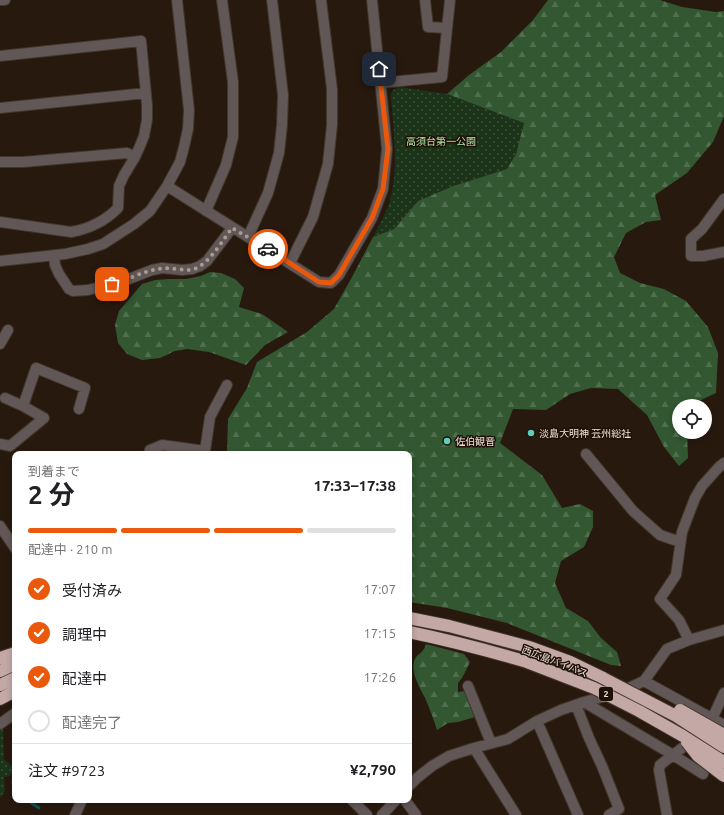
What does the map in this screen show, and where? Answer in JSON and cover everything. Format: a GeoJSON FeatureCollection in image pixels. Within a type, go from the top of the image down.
{"type":"FeatureCollection","features":[{"type":"Feature","properties":{"kind":"highway","name":"西広島バイパス"},"geometry":{"type":"LineString","coordinates":[[412,619],[486,635],[528,647],[570,662],[676,716],[724,747]]}},
{"type":"Feature","properties":{"kind":"highway","name":"西広島バイパス"},"geometry":{"type":"LineString","coordinates":[[412,633],[444,639],[524,661],[594,688],[683,736],[724,762]]}},
{"type":"Feature","properties":{"kind":"highway"},"geometry":{"type":"LineString","coordinates":[[0,658],[12,654]]}},
{"type":"Feature","properties":{"kind":"highway"},"geometry":{"type":"LineString","coordinates":[[0,671],[12,665]]}},
{"type":"Feature","properties":{"kind":"highway"},"geometry":{"type":"LineString","coordinates":[[603,678],[645,694],[679,710],[724,735]]}},
{"type":"Feature","properties":{"kind":"highway"},"geometry":{"type":"LineString","coordinates":[[0,685],[12,679]]}},
{"type":"Feature","properties":{"kind":"highway"},"geometry":{"type":"LineString","coordinates":[[0,699],[12,693]]}},
{"type":"Feature","properties":{"kind":"highway"},"geometry":{"type":"LineString","coordinates":[[683,736],[698,756],[724,776]]}},
{"type":"Feature","properties":{"kind":"street"},"geometry":{"type":"LineString","coordinates":[[0,0],[5,0]]}},
{"type":"Feature","properties":{"kind":"street"},"geometry":{"type":"LineString","coordinates":[[0,261],[54,256],[88,249],[103,244],[117,236],[150,211],[167,186],[180,162],[188,129],[189,110],[177,0]]}},
{"type":"Feature","properties":{"kind":"street"},"geometry":{"type":"LineString","coordinates":[[206,211],[226,165],[233,137],[233,82],[222,0]]}},
{"type":"Feature","properties":{"kind":"street"},"geometry":{"type":"LineString","coordinates":[[248,237],[268,193],[279,154],[282,132],[282,95],[272,0]]}},
{"type":"Feature","properties":{"kind":"street"},"geometry":{"type":"LineString","coordinates":[[290,263],[313,217],[328,164],[332,125],[332,89],[322,0]]}},
{"type":"Feature","properties":{"kind":"street"},"geometry":{"type":"LineString","coordinates":[[167,186],[319,282],[331,283],[339,275],[372,218],[383,189],[388,149],[372,0]]}},
{"type":"Feature","properties":{"kind":"street"},"geometry":{"type":"LineString","coordinates":[[425,0],[428,27],[447,28]]}},
{"type":"Feature","properties":{"kind":"street"},"geometry":{"type":"LineString","coordinates":[[380,83],[442,76],[450,0]]}},
{"type":"Feature","properties":{"kind":"street"},"geometry":{"type":"LineString","coordinates":[[0,56],[141,41],[147,104],[144,136],[135,157],[119,186],[118,208],[112,214],[98,223],[71,232],[0,222]]}},
{"type":"Feature","properties":{"kind":"street"},"geometry":{"type":"LineString","coordinates":[[0,108],[146,93]]}},
{"type":"Feature","properties":{"kind":"street"},"geometry":{"type":"LineString","coordinates":[[0,162],[23,162],[127,153],[135,157]]}},
{"type":"Feature","properties":{"kind":"street"},"geometry":{"type":"LineString","coordinates":[[724,199],[702,229],[691,239],[692,256],[703,256],[724,252]]}},
{"type":"Feature","properties":{"kind":"street"},"geometry":{"type":"LineString","coordinates":[[54,256],[55,265],[59,274],[69,289],[73,291],[88,290],[121,282],[152,270],[162,268],[182,270],[200,266],[207,261],[232,228]]}},
{"type":"Feature","properties":{"kind":"street"},"geometry":{"type":"LineString","coordinates":[[0,344],[8,330]]}},
{"type":"Feature","properties":{"kind":"street"},"geometry":{"type":"LineString","coordinates":[[23,406],[36,368],[86,388],[79,409]]}},
{"type":"Feature","properties":{"kind":"street"},"geometry":{"type":"LineString","coordinates":[[206,451],[210,417],[227,384]]}},
{"type":"Feature","properties":{"kind":"street"},"geometry":{"type":"LineString","coordinates":[[0,444],[10,446],[44,418],[5,398]]}},
{"type":"Feature","properties":{"kind":"street"},"geometry":{"type":"LineString","coordinates":[[150,451],[162,445],[195,451]]}},
{"type":"Feature","properties":{"kind":"street"},"geometry":{"type":"LineString","coordinates":[[586,454],[633,511],[660,535],[680,542]]}},
{"type":"Feature","properties":{"kind":"street"},"geometry":{"type":"LineString","coordinates":[[689,640],[679,620],[660,599],[676,576],[682,532],[695,498],[702,486],[724,463]]}},
{"type":"Feature","properties":{"kind":"street"},"geometry":{"type":"LineString","coordinates":[[0,526],[12,548]]}},
{"type":"Feature","properties":{"kind":"street"},"geometry":{"type":"LineString","coordinates":[[412,783],[432,766],[449,756],[508,739],[537,722],[562,710],[580,703],[620,692],[644,681],[667,649],[689,640],[724,630]]}},
{"type":"Feature","properties":{"kind":"street"},"geometry":{"type":"LineString","coordinates":[[644,681],[724,725]]}},
{"type":"Feature","properties":{"kind":"street"},"geometry":{"type":"LineString","coordinates":[[468,686],[491,744]]}},
{"type":"Feature","properties":{"kind":"street"},"geometry":{"type":"LineString","coordinates":[[667,815],[659,767],[661,763],[703,732],[712,719],[724,694]]}},
{"type":"Feature","properties":{"kind":"street"},"geometry":{"type":"LineString","coordinates":[[580,703],[673,755],[703,774]]}},
{"type":"Feature","properties":{"kind":"street"},"geometry":{"type":"LineString","coordinates":[[580,703],[589,738],[619,809],[609,815]]}},
{"type":"Feature","properties":{"kind":"street"},"geometry":{"type":"LineString","coordinates":[[0,724],[12,715]]}},
{"type":"Feature","properties":{"kind":"street"},"geometry":{"type":"LineString","coordinates":[[537,722],[578,815]]}},
{"type":"Feature","properties":{"kind":"street"},"geometry":{"type":"LineString","coordinates":[[474,748],[516,815]]}},
{"type":"Feature","properties":{"kind":"street"},"geometry":{"type":"LineString","coordinates":[[75,815],[81,803]]}},
{"type":"Feature","properties":{"kind":"street"},"geometry":{"type":"LineString","coordinates":[[355,803],[367,815]]}},
{"type":"Feature","properties":{"kind":"street"},"geometry":{"type":"LineString","coordinates":[[382,815],[393,803]]}},
{"type":"Feature","properties":{"kind":"street"},"geometry":{"type":"LineString","coordinates":[[407,803],[416,815]]}},
{"type":"Feature","properties":{"kind":"green space"},"geometry":{"type":"Polygon","coordinates":[[[548,0],[660,0],[682,7],[716,12],[724,11],[724,116],[713,142],[687,173],[655,195],[661,220],[646,222],[626,233],[614,257],[620,273],[640,283],[664,289],[686,301],[708,327],[718,353],[716,393],[703,399],[672,399],[672,439],[687,439],[688,458],[679,466],[664,447],[647,415],[618,389],[591,388],[570,394],[546,410],[513,409],[500,443],[542,475],[562,508],[580,504],[593,511],[593,527],[584,547],[561,561],[555,583],[566,608],[588,621],[601,638],[617,652],[621,666],[611,665],[507,623],[447,608],[412,602],[412,451],[227,451],[228,419],[247,388],[257,362],[307,332],[334,309],[373,237],[394,229],[418,201],[453,186],[507,169],[516,154],[524,123],[447,94],[469,75],[501,52],[533,20],[548,0]]]}},
{"type":"Feature","properties":{"kind":"green space","name":"高須台第一公園"},"geometry":{"type":"Polygon","coordinates":[[[400,87],[447,94],[524,123],[516,154],[507,169],[453,186],[418,201],[394,229],[373,237],[389,204],[392,190],[395,149],[391,94],[393,90],[400,87]]]}},
{"type":"Feature","properties":{"kind":"green space"},"geometry":{"type":"Polygon","coordinates":[[[210,272],[221,273],[235,279],[244,288],[239,307],[262,314],[288,332],[265,345],[246,365],[209,352],[187,349],[175,351],[160,358],[142,360],[127,354],[118,343],[115,325],[119,311],[142,284],[155,280],[186,279],[201,276],[210,272]]]}},
{"type":"Feature","properties":{"kind":"green space"},"geometry":{"type":"Polygon","coordinates":[[[426,644],[464,654],[470,662],[458,683],[458,692],[466,691],[475,717],[448,723],[437,730],[417,682],[413,667],[416,657],[425,648],[426,644]]]}},
{"type":"Feature","properties":{"kind":"green space"},"geometry":{"type":"Polygon","coordinates":[[[3,725],[4,759],[12,766],[12,773],[10,776],[4,777],[5,791],[0,798],[0,727],[3,725]]]}},
{"type":"Feature","properties":{"kind":"waterway"},"geometry":{"type":"LineString","coordinates":[[32,803],[39,808]]}},
{"type":"Feature","properties":{"kind":"way so far"},"geometry":{"type":"LineString","coordinates":[[112,284],[152,270],[162,268],[182,270],[200,266],[207,261],[232,228],[268,249]]}},
{"type":"Feature","properties":{"kind":"place","name":"淡島大明神 芸州総社"},"geometry":{"type":"Point","coordinates":[531,433]}},
{"type":"Feature","properties":{"kind":"place","name":"佐伯観音"},"geometry":{"type":"Point","coordinates":[447,441]}},
{"type":"Feature","properties":{"kind":"route"},"geometry":{"type":"LineString","coordinates":[[268,249],[319,282],[331,283],[339,275],[372,218],[383,189],[388,149],[379,69]]}}]}
